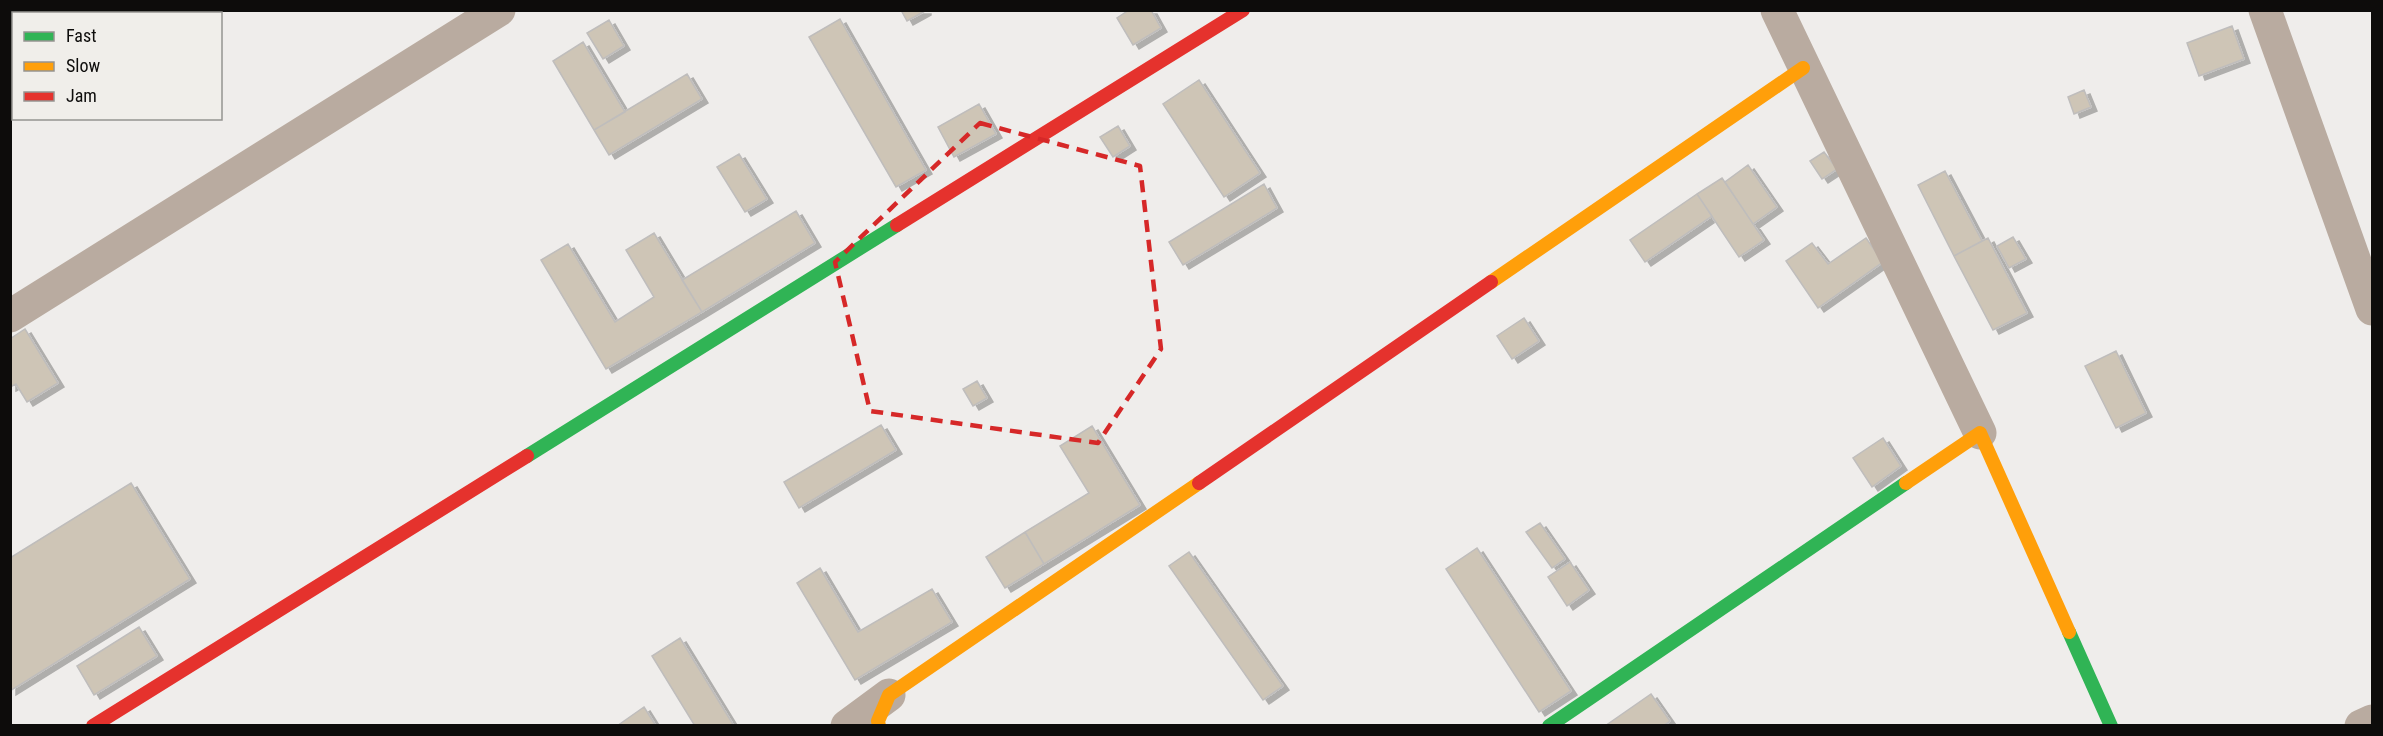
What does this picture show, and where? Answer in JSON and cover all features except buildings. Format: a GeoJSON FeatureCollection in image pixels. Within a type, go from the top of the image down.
{"type":"FeatureCollection","features":[{"type":"Feature","properties":{"kind":"street"},"geometry":{"type":"LineString","coordinates":[[10,316],[499,10]]}},
{"type":"Feature","properties":{"kind":"street"},"geometry":{"type":"LineString","coordinates":[[93,726],[1244,10]]}},
{"type":"Feature","properties":{"kind":"street"},"geometry":{"type":"LineString","coordinates":[[1777,10],[1980,433],[2111,726]]}},
{"type":"Feature","properties":{"kind":"street"},"geometry":{"type":"LineString","coordinates":[[2265,10],[2373,309]]}},
{"type":"Feature","properties":{"kind":"street"},"geometry":{"type":"LineString","coordinates":[[847,726],[1803,68]]}},
{"type":"Feature","properties":{"kind":"street"},"geometry":{"type":"LineString","coordinates":[[1549,726],[1980,433]]}},
{"type":"Feature","properties":{"kind":"street"},"geometry":{"type":"LineString","coordinates":[[879,726],[878,721],[889,695]]}},
{"type":"Feature","properties":{"kind":"street"},"geometry":{"type":"LineString","coordinates":[[2361,726],[2373,721]]}},
{"type":"Feature","properties":{"kind":"highlighted area"},"geometry":{"type":"Polygon","coordinates":[[[980,123],[1140,166],[1161,349],[1098,443],[870,411],[835,262],[980,123]]]}},
{"type":"Feature","properties":{"kind":"traffic: fast"},"geometry":{"type":"LineString","coordinates":[[527,456],[897,225]]}},
{"type":"Feature","properties":{"kind":"traffic: fast"},"geometry":{"type":"LineString","coordinates":[[1549,726],[1906,483]]}},
{"type":"Feature","properties":{"kind":"traffic: fast"},"geometry":{"type":"LineString","coordinates":[[2069,632],[2111,726]]}},
{"type":"Feature","properties":{"kind":"traffic: slow"},"geometry":{"type":"LineString","coordinates":[[1491,282],[1803,68]]}},
{"type":"Feature","properties":{"kind":"traffic: slow"},"geometry":{"type":"LineString","coordinates":[[1906,483],[1980,433],[2069,632]]}},
{"type":"Feature","properties":{"kind":"traffic: slow"},"geometry":{"type":"LineString","coordinates":[[879,726],[878,721],[889,695],[1199,483]]}},
{"type":"Feature","properties":{"kind":"traffic: jam"},"geometry":{"type":"LineString","coordinates":[[897,225],[1243,10]]}},
{"type":"Feature","properties":{"kind":"traffic: jam"},"geometry":{"type":"LineString","coordinates":[[1199,483],[1491,282]]}},
{"type":"Feature","properties":{"kind":"traffic: jam"},"geometry":{"type":"LineString","coordinates":[[93,726],[527,456]]}}]}
